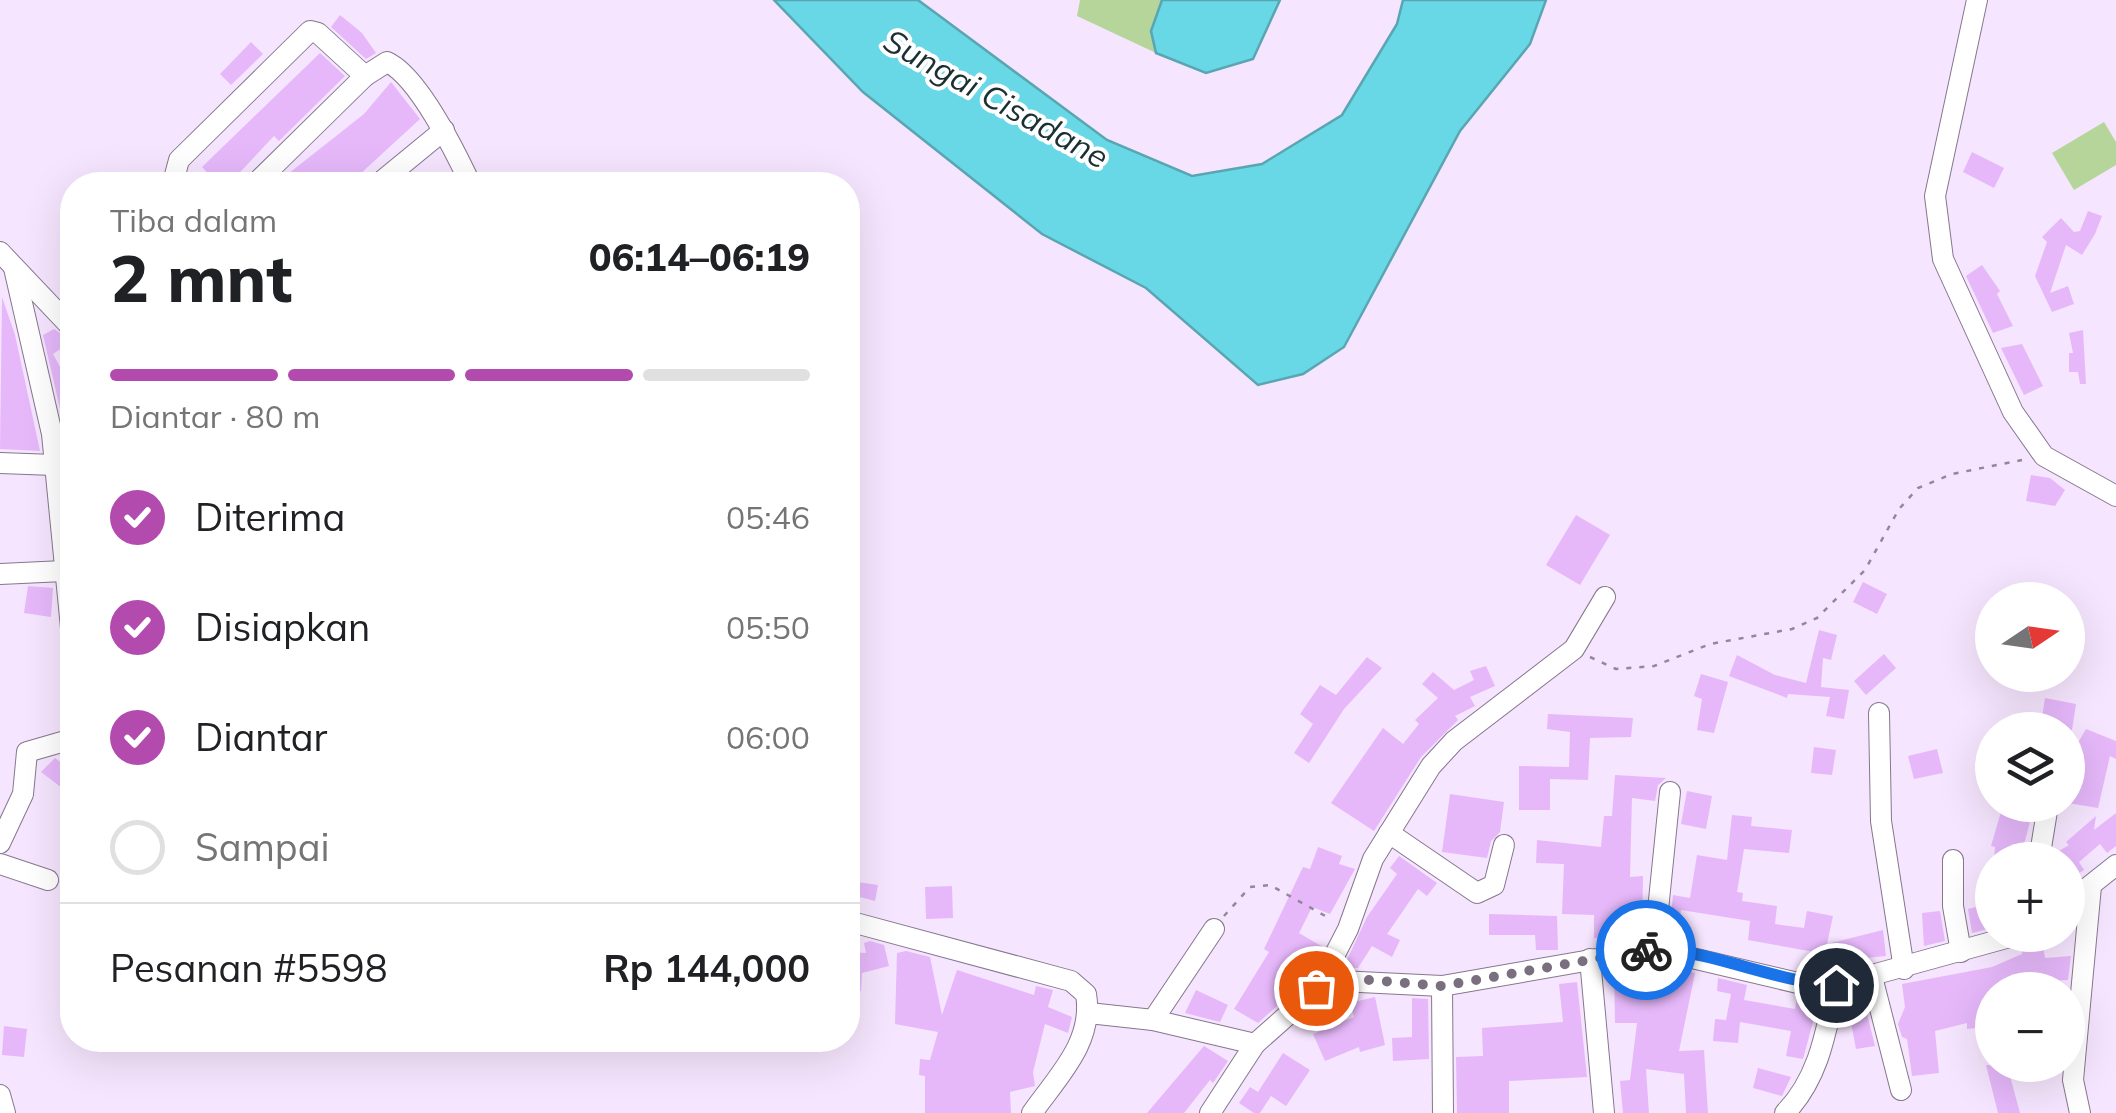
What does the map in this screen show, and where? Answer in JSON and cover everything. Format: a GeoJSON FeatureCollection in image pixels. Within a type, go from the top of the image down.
{"type":"FeatureCollection","features":[{"type":"Feature","properties":{"kind":"street"},"geometry":{"type":"LineString","coordinates":[[1978,0],[1935,196],[1940,246],[1999,384],[2044,456],[2116,496]]}},
{"type":"Feature","properties":{"kind":"street"},"geometry":{"type":"LineString","coordinates":[[176,172],[178,160],[310,32],[318,33],[365,76]]}},
{"type":"Feature","properties":{"kind":"street"},"geometry":{"type":"LineString","coordinates":[[267,172],[381,62],[393,64],[444,130],[464,172]]}},
{"type":"Feature","properties":{"kind":"street"},"geometry":{"type":"LineString","coordinates":[[393,172],[444,130]]}},
{"type":"Feature","properties":{"kind":"street"},"geometry":{"type":"LineString","coordinates":[[0,252],[60,316]]}},
{"type":"Feature","properties":{"kind":"street"},"geometry":{"type":"LineString","coordinates":[[14,268],[47,403],[60,529]]}},
{"type":"Feature","properties":{"kind":"street"},"geometry":{"type":"LineString","coordinates":[[0,464],[54,465]]}},
{"type":"Feature","properties":{"kind":"street"},"geometry":{"type":"LineString","coordinates":[[0,574],[60,571]]}},
{"type":"Feature","properties":{"kind":"street"},"geometry":{"type":"LineString","coordinates":[[1210,1113],[1255,1044],[1316,988],[1348,928],[1373,859],[1431,766],[1454,741],[1574,650],[1605,596]]}},
{"type":"Feature","properties":{"kind":"street"},"geometry":{"type":"LineString","coordinates":[[1878,714],[1879,801],[1904,968]]}},
{"type":"Feature","properties":{"kind":"street"},"geometry":{"type":"LineString","coordinates":[[0,843],[23,794],[28,752],[60,743]]}},
{"type":"Feature","properties":{"kind":"street"},"geometry":{"type":"LineString","coordinates":[[1654,949],[1670,792]]}},
{"type":"Feature","properties":{"kind":"street"},"geometry":{"type":"LineString","coordinates":[[1388,833],[1477,893],[1494,886],[1504,846]]}},
{"type":"Feature","properties":{"kind":"street"},"geometry":{"type":"LineString","coordinates":[[1953,860],[1953,906],[1961,952]]}},
{"type":"Feature","properties":{"kind":"street"},"geometry":{"type":"LineString","coordinates":[[0,864],[48,880]]}},
{"type":"Feature","properties":{"kind":"street"},"geometry":{"type":"LineString","coordinates":[[2085,890],[2116,864]]}},
{"type":"Feature","properties":{"kind":"street"},"geometry":{"type":"LineString","coordinates":[[2080,1113],[2073,1080],[2091,886]]}},
{"type":"Feature","properties":{"kind":"street"},"geometry":{"type":"LineString","coordinates":[[860,923],[1071,982],[1086,994],[1089,1013],[1078,1052],[1032,1113]]}},
{"type":"Feature","properties":{"kind":"street"},"geometry":{"type":"LineString","coordinates":[[1154,1020],[1214,929]]}},
{"type":"Feature","properties":{"kind":"street"},"geometry":{"type":"LineString","coordinates":[[1316,988],[1339,981],[1370,980],[1442,986],[1654,949],[1802,984],[1836,985],[1975,948]]}},
{"type":"Feature","properties":{"kind":"street"},"geometry":{"type":"LineString","coordinates":[[1590,958],[1604,1113]]}},
{"type":"Feature","properties":{"kind":"street"},"geometry":{"type":"LineString","coordinates":[[1872,977],[1902,1090]]}},
{"type":"Feature","properties":{"kind":"street"},"geometry":{"type":"LineString","coordinates":[[1785,1113],[1804,1093],[1824,1042],[1836,985]]}},
{"type":"Feature","properties":{"kind":"street"},"geometry":{"type":"LineString","coordinates":[[1442,986],[1443,1113]]}},
{"type":"Feature","properties":{"kind":"street"},"geometry":{"type":"LineString","coordinates":[[1089,1013],[1154,1020],[1255,1044]]}},
{"type":"Feature","properties":{"kind":"street"},"geometry":{"type":"LineString","coordinates":[[0,1095],[5,1113]]}},
{"type":"Feature","properties":{"kind":"path"},"geometry":{"type":"LineString","coordinates":[[1574,650],[1616,668],[1632,669],[1654,666],[1710,644],[1792,629],[1816,618],[1865,570],[1899,509],[1918,488],[1952,474],[2044,456]]}},
{"type":"Feature","properties":{"kind":"path"},"geometry":{"type":"LineString","coordinates":[[1214,929],[1250,886],[1270,886],[1348,928]]}},
{"type":"Feature","properties":{"kind":"green space"},"geometry":{"type":"Polygon","coordinates":[[[1080,0],[1162,0],[1151,31],[1156,53],[1077,16],[1080,0]]]}},
{"type":"Feature","properties":{"kind":"green space"},"geometry":{"type":"Polygon","coordinates":[[[2104,122],[2116,142],[2116,165],[2074,190],[2052,153],[2104,122]]]}},
{"type":"Feature","properties":{"kind":"water","name":"Sungai Cisadane"},"geometry":{"type":"Polygon","coordinates":[[[774,0],[918,0],[1107,140],[1192,176],[1262,164],[1342,115],[1397,24],[1403,0],[1546,0],[1530,44],[1460,131],[1344,347],[1303,374],[1258,385],[1146,288],[1042,234],[863,92],[774,0]]]}},
{"type":"Feature","properties":{"kind":"water"},"geometry":{"type":"Polygon","coordinates":[[[1162,0],[1280,0],[1253,59],[1206,73],[1156,53],[1151,31],[1162,0]]]}},
{"type":"Feature","properties":{"kind":"building"},"geometry":{"type":"Polygon","coordinates":[[[340,15],[362,33],[376,53],[366,59],[331,27],[340,15]]]}},
{"type":"Feature","properties":{"kind":"building"},"geometry":{"type":"Polygon","coordinates":[[[251,42],[263,54],[231,85],[220,74],[251,42]]]}},
{"type":"Feature","properties":{"kind":"building"},"geometry":{"type":"Polygon","coordinates":[[[320,53],[345,76],[279,141],[274,136],[240,172],[207,172],[202,167],[320,53]]]}},
{"type":"Feature","properties":{"kind":"building"},"geometry":{"type":"Polygon","coordinates":[[[391,82],[420,119],[362,172],[290,172],[364,114],[391,82]]]}},
{"type":"Feature","properties":{"kind":"building"},"geometry":{"type":"Polygon","coordinates":[[[1972,152],[2004,168],[1994,188],[1963,172],[1972,152]]]}},
{"type":"Feature","properties":{"kind":"building"},"geometry":{"type":"Polygon","coordinates":[[[2088,211],[2102,216],[2095,234],[2082,255],[2066,245],[2050,293],[2068,286],[2074,304],[2052,312],[2035,276],[2047,242],[2042,237],[2061,218],[2074,232],[2080,231],[2088,211]]]}},
{"type":"Feature","properties":{"kind":"building"},"geometry":{"type":"Polygon","coordinates":[[[1982,265],[2000,291],[1997,294],[2013,326],[1993,333],[1966,276],[1982,265]]]}},
{"type":"Feature","properties":{"kind":"building"},"geometry":{"type":"Polygon","coordinates":[[[2,297],[15,335],[40,451],[0,449],[2,297]]]}},
{"type":"Feature","properties":{"kind":"building"},"geometry":{"type":"Polygon","coordinates":[[[54,329],[60,333],[60,349],[53,354],[60,367],[60,409],[43,335],[54,329]]]}},
{"type":"Feature","properties":{"kind":"building"},"geometry":{"type":"Polygon","coordinates":[[[2083,330],[2086,384],[2080,384],[2078,372],[2069,372],[2069,353],[2073,353],[2069,333],[2083,330]]]}},
{"type":"Feature","properties":{"kind":"building"},"geometry":{"type":"Polygon","coordinates":[[[2022,344],[2043,386],[2024,395],[2001,348],[2022,344]]]}},
{"type":"Feature","properties":{"kind":"building"},"geometry":{"type":"Polygon","coordinates":[[[2031,475],[2050,478],[2065,490],[2055,506],[2026,501],[2031,475]]]}},
{"type":"Feature","properties":{"kind":"building"},"geometry":{"type":"Polygon","coordinates":[[[1576,515],[1610,535],[1580,585],[1546,565],[1576,515]]]}},
{"type":"Feature","properties":{"kind":"building"},"geometry":{"type":"Polygon","coordinates":[[[1863,582],[1887,594],[1877,614],[1853,602],[1863,582]]]}},
{"type":"Feature","properties":{"kind":"building"},"geometry":{"type":"Polygon","coordinates":[[[28,586],[53,588],[51,617],[24,613],[28,586]]]}},
{"type":"Feature","properties":{"kind":"building"},"geometry":{"type":"Polygon","coordinates":[[[1819,630],[1837,635],[1831,660],[1823,658],[1821,687],[1849,690],[1844,719],[1826,716],[1830,697],[1788,694],[1787,698],[1729,676],[1737,655],[1775,675],[1806,683],[1819,630]]]}},
{"type":"Feature","properties":{"kind":"building"},"geometry":{"type":"Polygon","coordinates":[[[1884,654],[1896,668],[1866,695],[1854,681],[1884,654]]]}},
{"type":"Feature","properties":{"kind":"building"},"geometry":{"type":"Polygon","coordinates":[[[1367,657],[1382,668],[1344,709],[1309,763],[1294,753],[1313,724],[1300,714],[1320,685],[1336,695],[1367,657]]]}},
{"type":"Feature","properties":{"kind":"building"},"geometry":{"type":"Polygon","coordinates":[[[1486,666],[1495,686],[1470,697],[1475,706],[1455,716],[1458,720],[1421,757],[1374,831],[1331,803],[1383,728],[1403,744],[1419,724],[1415,720],[1438,698],[1422,684],[1433,672],[1454,690],[1474,680],[1470,671],[1486,666]]]}},
{"type":"Feature","properties":{"kind":"building"},"geometry":{"type":"Polygon","coordinates":[[[1701,674],[1728,682],[1714,733],[1697,730],[1702,699],[1694,696],[1701,674]]]}},
{"type":"Feature","properties":{"kind":"building"},"geometry":{"type":"Polygon","coordinates":[[[2045,698],[2076,704],[2075,712],[2043,712],[2045,698]]]}},
{"type":"Feature","properties":{"kind":"building"},"geometry":{"type":"Polygon","coordinates":[[[1548,714],[1633,718],[1631,737],[1590,738],[1588,780],[1550,779],[1550,810],[1519,810],[1519,766],[1569,767],[1570,732],[1547,729],[1548,714]]]}},
{"type":"Feature","properties":{"kind":"building"},"geometry":{"type":"Polygon","coordinates":[[[2085,731],[2116,741],[2116,759],[2110,756],[2098,808],[2085,806],[2085,731]]]}},
{"type":"Feature","properties":{"kind":"building"},"geometry":{"type":"Polygon","coordinates":[[[1814,747],[1836,750],[1832,775],[1811,773],[1814,747]]]}},
{"type":"Feature","properties":{"kind":"building"},"geometry":{"type":"Polygon","coordinates":[[[1937,749],[1943,773],[1914,779],[1908,756],[1937,749]]]}},
{"type":"Feature","properties":{"kind":"building"},"geometry":{"type":"Polygon","coordinates":[[[55,758],[60,762],[60,786],[41,772],[55,758]]]}},
{"type":"Feature","properties":{"kind":"building"},"geometry":{"type":"Polygon","coordinates":[[[1615,775],[1666,778],[1658,785],[1655,801],[1632,798],[1630,877],[1643,876],[1642,933],[1594,938],[1594,915],[1562,914],[1564,864],[1536,863],[1537,840],[1601,847],[1604,816],[1612,816],[1615,775]]]}},
{"type":"Feature","properties":{"kind":"building"},"geometry":{"type":"Polygon","coordinates":[[[1687,791],[1712,796],[1706,829],[1681,824],[1687,791]]]}},
{"type":"Feature","properties":{"kind":"building"},"geometry":{"type":"Polygon","coordinates":[[[1450,794],[1504,802],[1500,832],[1491,841],[1487,858],[1442,852],[1450,794]]]}},
{"type":"Feature","properties":{"kind":"building"},"geometry":{"type":"Polygon","coordinates":[[[2116,813],[2116,846],[2107,853],[2100,844],[2085,857],[2085,842],[2066,842],[2096,816],[2094,830],[2116,813]]]}},
{"type":"Feature","properties":{"kind":"building"},"geometry":{"type":"Polygon","coordinates":[[[1732,815],[1752,817],[1751,826],[1792,830],[1789,853],[1744,849],[1737,892],[1743,893],[1742,901],[1777,906],[1775,924],[1804,928],[1807,911],[1833,916],[1827,944],[1883,930],[1886,956],[1845,960],[1847,968],[1824,971],[1820,953],[1748,940],[1750,921],[1681,910],[1678,934],[1669,933],[1673,895],[1690,898],[1697,855],[1727,860],[1732,815]]]}},
{"type":"Feature","properties":{"kind":"building"},"geometry":{"type":"Polygon","coordinates":[[[1998,822],[2030,822],[2025,842],[1992,842],[1998,822]]]}},
{"type":"Feature","properties":{"kind":"building"},"geometry":{"type":"Polygon","coordinates":[[[1318,847],[1342,856],[1339,864],[1355,869],[1330,914],[1312,907],[1299,933],[1323,947],[1306,980],[1294,974],[1277,1006],[1258,1023],[1234,1009],[1269,952],[1264,949],[1303,867],[1310,869],[1318,847]]]}},
{"type":"Feature","properties":{"kind":"building"},"geometry":{"type":"Polygon","coordinates":[[[1399,856],[1437,883],[1427,896],[1418,889],[1387,934],[1400,940],[1392,957],[1372,946],[1358,968],[1353,968],[1345,964],[1367,917],[1397,874],[1390,868],[1399,856]]]}},
{"type":"Feature","properties":{"kind":"building"},"geometry":{"type":"Polygon","coordinates":[[[860,882],[878,885],[875,901],[860,897],[860,882]]]}},
{"type":"Feature","properties":{"kind":"building"},"geometry":{"type":"Polygon","coordinates":[[[952,886],[953,918],[926,919],[925,887],[952,886]]]}},
{"type":"Feature","properties":{"kind":"building"},"geometry":{"type":"Polygon","coordinates":[[[1975,907],[1972,933],[1968,909],[1975,907]]]}},
{"type":"Feature","properties":{"kind":"building"},"geometry":{"type":"Polygon","coordinates":[[[1940,911],[1945,941],[1924,946],[1922,913],[1940,911]]]}},
{"type":"Feature","properties":{"kind":"building"},"geometry":{"type":"Polygon","coordinates":[[[1489,914],[1557,916],[1558,950],[1536,950],[1535,935],[1489,935],[1489,914]]]}},
{"type":"Feature","properties":{"kind":"building"},"geometry":{"type":"Polygon","coordinates":[[[864,943],[884,945],[889,966],[862,973],[860,991],[860,953],[866,953],[864,943]]]}},
{"type":"Feature","properties":{"kind":"building"},"geometry":{"type":"Polygon","coordinates":[[[906,951],[930,957],[942,1015],[957,970],[1034,995],[1036,986],[1053,990],[1048,1007],[1072,1017],[1068,1033],[1045,1024],[1033,1072],[1035,1086],[1010,1092],[1011,1113],[925,1113],[925,1076],[919,1075],[920,1059],[930,1060],[938,1032],[895,1024],[897,953],[906,951]]]}},
{"type":"Feature","properties":{"kind":"building"},"geometry":{"type":"Polygon","coordinates":[[[2044,952],[2045,958],[2071,956],[2069,972],[1975,972],[1975,1028],[1967,1029],[1967,1023],[1935,1031],[1939,1073],[1912,1076],[1907,1039],[1902,1037],[1898,1024],[1905,1007],[1902,984],[1992,967],[2022,954],[2044,952]]]}},
{"type":"Feature","properties":{"kind":"building"},"geometry":{"type":"Polygon","coordinates":[[[1654,963],[1695,973],[1679,1051],[1704,1050],[1708,1113],[1686,1113],[1684,1074],[1646,1069],[1649,1113],[1623,1113],[1620,1081],[1630,1080],[1637,1023],[1615,1023],[1614,970],[1654,963]]]}},
{"type":"Feature","properties":{"kind":"building"},"geometry":{"type":"Polygon","coordinates":[[[1718,978],[1747,985],[1744,1000],[1795,1009],[1797,997],[1819,1000],[1803,1059],[1786,1056],[1791,1031],[1740,1022],[1738,1043],[1713,1041],[1715,1019],[1726,1020],[1731,994],[1717,991],[1718,978]]]}},
{"type":"Feature","properties":{"kind":"building"},"geometry":{"type":"Polygon","coordinates":[[[1577,982],[1587,1077],[1509,1081],[1509,1113],[1457,1113],[1456,1057],[1483,1056],[1482,1028],[1563,1022],[1559,984],[1577,982]]]}},
{"type":"Feature","properties":{"kind":"building"},"geometry":{"type":"Polygon","coordinates":[[[1196,990],[1228,1005],[1220,1022],[1185,1013],[1196,990]]]}},
{"type":"Feature","properties":{"kind":"building"},"geometry":{"type":"Polygon","coordinates":[[[1375,997],[1385,1045],[1360,1052],[1359,1047],[1325,1061],[1313,1034],[1354,1017],[1350,1003],[1375,997]]]}},
{"type":"Feature","properties":{"kind":"building"},"geometry":{"type":"Polygon","coordinates":[[[1412,998],[1428,999],[1429,1059],[1393,1061],[1392,1038],[1412,1037],[1412,998]]]}},
{"type":"Feature","properties":{"kind":"building"},"geometry":{"type":"Polygon","coordinates":[[[1864,1002],[1875,1046],[1856,1049],[1848,1006],[1864,1002]]]}},
{"type":"Feature","properties":{"kind":"building"},"geometry":{"type":"Polygon","coordinates":[[[4,1026],[27,1029],[24,1057],[2,1055],[4,1026]]]}},
{"type":"Feature","properties":{"kind":"building"},"geometry":{"type":"Polygon","coordinates":[[[1204,1046],[1228,1061],[1213,1083],[1210,1080],[1184,1113],[1147,1113],[1204,1046]]]}},
{"type":"Feature","properties":{"kind":"building"},"geometry":{"type":"Polygon","coordinates":[[[1283,1053],[1310,1070],[1286,1106],[1271,1096],[1260,1113],[1254,1113],[1239,1103],[1250,1087],[1258,1092],[1283,1053]]]}},
{"type":"Feature","properties":{"kind":"building"},"geometry":{"type":"Polygon","coordinates":[[[1758,1068],[1791,1077],[1782,1096],[1753,1088],[1758,1068]]]}},
{"type":"Feature","properties":{"kind":"building"},"geometry":{"type":"Polygon","coordinates":[[[1990,1082],[2012,1082],[2020,1113],[1998,1113],[1990,1082]]]}},
{"type":"Feature","properties":{"kind":"way so far"},"geometry":{"type":"LineString","coordinates":[[1316,988],[1339,981],[1370,980],[1442,986],[1646,950]]}},
{"type":"Feature","properties":{"kind":"route"},"geometry":{"type":"LineString","coordinates":[[1646,950],[1680,953],[1802,984],[1836,985]]}}]}
